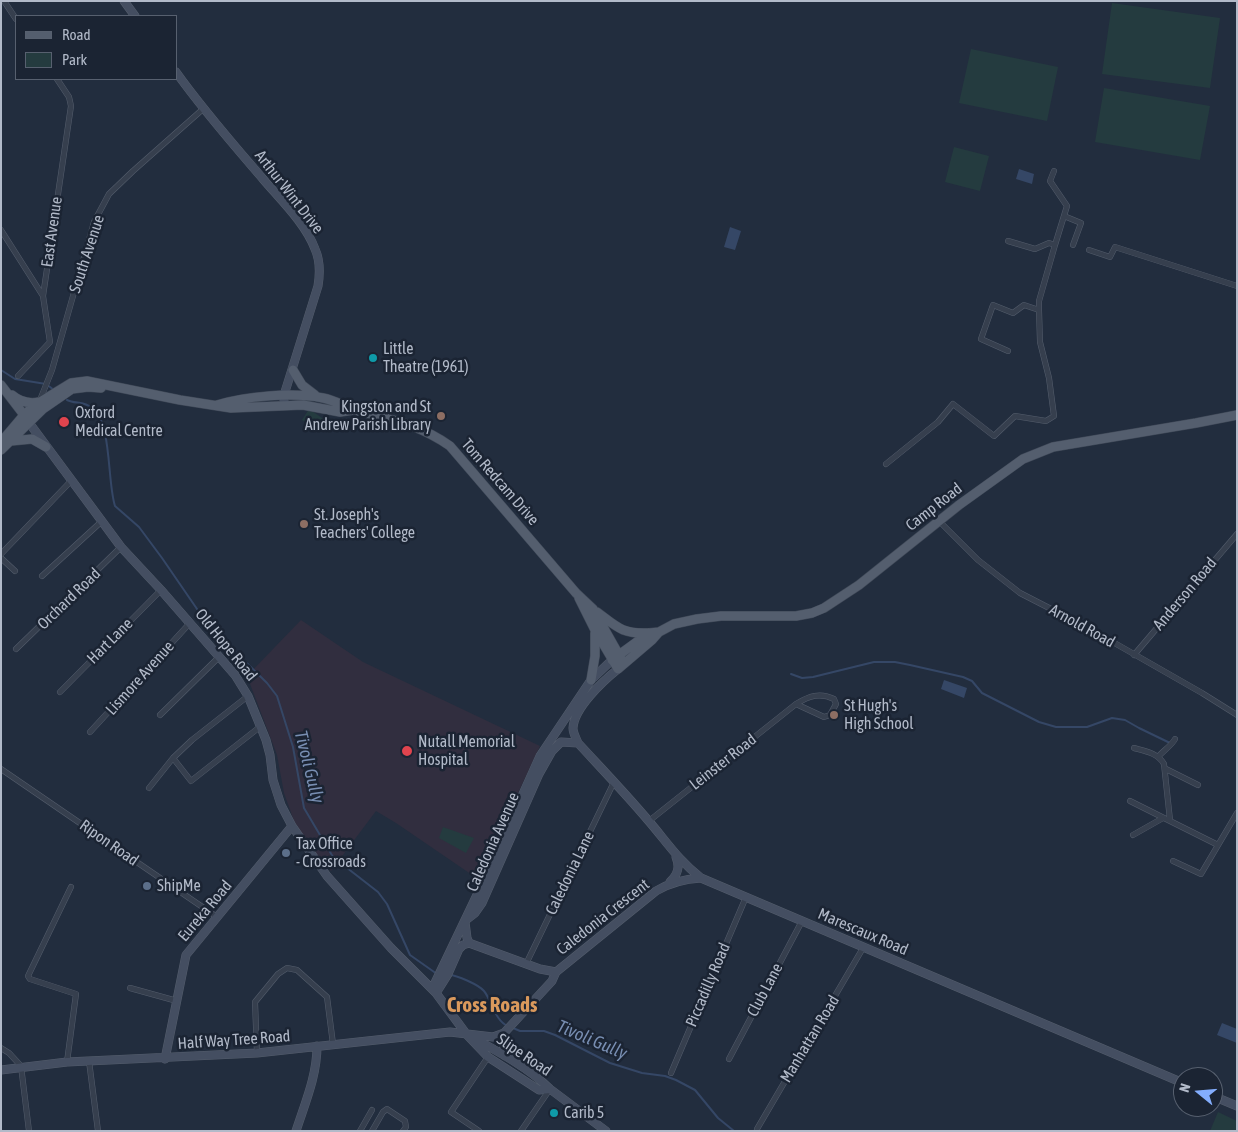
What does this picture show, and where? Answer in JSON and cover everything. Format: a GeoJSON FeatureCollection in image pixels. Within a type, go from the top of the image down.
{"type":"FeatureCollection","features":[{"type":"Feature","properties":{"kind":"main road"},"geometry":{"type":"LineString","coordinates":[[124,1],[134,15]]}},
{"type":"Feature","properties":{"kind":"main road","name":"Arthur Wint Drive"},"geometry":{"type":"LineString","coordinates":[[178,75],[203,109],[286,205],[304,229],[315,248],[319,268],[318,286],[284,395],[284,405]]}},
{"type":"Feature","properties":{"kind":"main road"},"geometry":{"type":"LineString","coordinates":[[292,370],[302,386],[310,393],[323,398]]}},
{"type":"Feature","properties":{"kind":"main road","name":"Tom Redcam Drive"},"geometry":{"type":"LineString","coordinates":[[27,419],[39,402],[71,383],[87,381],[180,400],[231,408],[303,405],[340,412],[353,410]]}},
{"type":"Feature","properties":{"kind":"main road","name":"Tom Redcam Drive"},"geometry":{"type":"LineString","coordinates":[[27,419],[72,390],[88,387],[132,389]]}},
{"type":"Feature","properties":{"kind":"main road"},"geometry":{"type":"LineString","coordinates":[[4,388],[22,402],[31,404],[39,402]]}},
{"type":"Feature","properties":{"kind":"main road","name":"Old Hope Road"},"geometry":{"type":"LineString","coordinates":[[4,388],[121,548],[161,590],[235,675],[248,696],[261,726],[270,755],[281,805],[292,826],[326,876],[434,991],[467,1035]]}},
{"type":"Feature","properties":{"kind":"main road","name":"Tom Redcam Drive"},"geometry":{"type":"LineString","coordinates":[[217,405],[232,400],[284,395],[323,398],[342,403],[353,410],[422,429],[450,446],[576,593],[593,609],[615,658]]}},
{"type":"Feature","properties":{"kind":"main road","name":"Camp Road"},"geometry":{"type":"LineString","coordinates":[[615,658],[649,634],[659,632],[674,624],[721,616],[796,616],[812,613],[833,603],[1023,458],[1053,447],[1237,415]]}},
{"type":"Feature","properties":{"kind":"main road"},"geometry":{"type":"LineString","coordinates":[[1,450],[5,442],[27,419]]}},
{"type":"Feature","properties":{"kind":"main road"},"geometry":{"type":"LineString","coordinates":[[5,442],[18,439],[32,439],[46,447]]}},
{"type":"Feature","properties":{"kind":"main road","name":"Tom Redcam Drive"},"geometry":{"type":"LineString","coordinates":[[576,593],[595,630],[621,667]]}},
{"type":"Feature","properties":{"kind":"main road"},"geometry":{"type":"LineString","coordinates":[[593,609],[622,631],[631,634],[649,634]]}},
{"type":"Feature","properties":{"kind":"main road"},"geometry":{"type":"LineString","coordinates":[[591,680],[595,656],[595,630]]}},
{"type":"Feature","properties":{"kind":"main road","name":"Camp Road"},"geometry":{"type":"LineString","coordinates":[[621,667],[659,632]]}},
{"type":"Feature","properties":{"kind":"main road","name":"Caledonia Avenue"},"geometry":{"type":"LineString","coordinates":[[443,975],[465,921],[540,756],[591,680],[615,658]]}},
{"type":"Feature","properties":{"kind":"main road"},"geometry":{"type":"LineString","coordinates":[[578,743],[573,728],[578,712],[606,680],[621,667]]}},
{"type":"Feature","properties":{"kind":"main road","name":"Caledonia Avenue"},"geometry":{"type":"LineString","coordinates":[[465,921],[475,914],[482,903],[539,774],[552,751],[561,742],[578,743]]}},
{"type":"Feature","properties":{"kind":"main road","name":"Marescaux Road"},"geometry":{"type":"LineString","coordinates":[[578,743],[649,821],[685,866],[701,878],[1173,1079]]}},
{"type":"Feature","properties":{"kind":"main road","name":"Eureka Road"},"geometry":{"type":"LineString","coordinates":[[165,1059],[186,955],[292,826]]}},
{"type":"Feature","properties":{"kind":"main road","name":"Caledonia Crescent"},"geometry":{"type":"LineString","coordinates":[[508,1029],[552,980],[556,972],[676,876],[678,860],[675,855]]}},
{"type":"Feature","properties":{"kind":"main road","name":"Caledonia Crescent"},"geometry":{"type":"LineString","coordinates":[[668,884],[683,879],[701,878]]}},
{"type":"Feature","properties":{"kind":"main road"},"geometry":{"type":"LineString","coordinates":[[434,991],[459,949],[469,943],[466,938],[465,921]]}},
{"type":"Feature","properties":{"kind":"main road","name":"Caledonia Crescent"},"geometry":{"type":"LineString","coordinates":[[469,943],[540,969],[556,972]]}},
{"type":"Feature","properties":{"kind":"main road"},"geometry":{"type":"LineString","coordinates":[[467,1035],[488,1037],[508,1029]]}},
{"type":"Feature","properties":{"kind":"main road"},"geometry":{"type":"LineString","coordinates":[[505,1056],[503,1042],[508,1029]]}},
{"type":"Feature","properties":{"kind":"main road","name":"Half Way Tree Road"},"geometry":{"type":"LineString","coordinates":[[1,1070],[21,1066],[68,1062],[165,1059],[257,1053],[435,1033],[450,1032],[467,1035]]}},
{"type":"Feature","properties":{"kind":"main road","name":"Slipe Road"},"geometry":{"type":"LineString","coordinates":[[467,1035],[505,1056],[543,1082],[606,1131]]}},
{"type":"Feature","properties":{"kind":"main road","name":"Slipe Road"},"geometry":{"type":"LineString","coordinates":[[467,1035],[488,1057],[539,1090],[550,1089]]}},
{"type":"Feature","properties":{"kind":"main road"},"geometry":{"type":"LineString","coordinates":[[297,1130],[317,1061],[317,1046]]}},
{"type":"Feature","properties":{"kind":"main road"},"geometry":{"type":"LineString","coordinates":[[1223,1100],[1237,1106]]}},
{"type":"Feature","properties":{"kind":"street"},"geometry":{"type":"LineString","coordinates":[[4,1],[15,18]]}},
{"type":"Feature","properties":{"kind":"street","name":"East Avenue"},"geometry":{"type":"LineString","coordinates":[[18,376],[50,342],[43,296],[71,106],[69,97],[58,80]]}},
{"type":"Feature","properties":{"kind":"street","name":"South Avenue"},"geometry":{"type":"LineString","coordinates":[[39,402],[57,351],[94,222],[109,194],[203,109]]}},
{"type":"Feature","properties":{"kind":"street"},"geometry":{"type":"LineString","coordinates":[[886,464],[938,422],[953,404],[994,436],[1015,416],[1046,421],[1054,416],[1049,378],[1040,342],[1039,301],[1067,206],[1050,182],[1054,171]]}},
{"type":"Feature","properties":{"kind":"street"},"geometry":{"type":"LineString","coordinates":[[1064,216],[1081,223],[1074,245]]}},
{"type":"Feature","properties":{"kind":"street"},"geometry":{"type":"LineString","coordinates":[[1,230],[43,296]]}},
{"type":"Feature","properties":{"kind":"street"},"geometry":{"type":"LineString","coordinates":[[1008,241],[1035,248],[1050,243],[1055,245]]}},
{"type":"Feature","properties":{"kind":"street"},"geometry":{"type":"LineString","coordinates":[[1089,250],[1110,257],[1115,247],[1237,286]]}},
{"type":"Feature","properties":{"kind":"street"},"geometry":{"type":"LineString","coordinates":[[1008,351],[981,339],[993,305],[1013,313],[1024,305],[1039,310]]}},
{"type":"Feature","properties":{"kind":"street"},"geometry":{"type":"LineString","coordinates":[[1,554],[71,481]]}},
{"type":"Feature","properties":{"kind":"street"},"geometry":{"type":"LineString","coordinates":[[42,576],[101,522]]}},
{"type":"Feature","properties":{"kind":"street","name":"Arnold Road"},"geometry":{"type":"LineString","coordinates":[[940,522],[978,560],[1020,593],[1202,693],[1237,715]]}},
{"type":"Feature","properties":{"kind":"street","name":"Anderson Road"},"geometry":{"type":"LineString","coordinates":[[1134,655],[1237,534]]}},
{"type":"Feature","properties":{"kind":"street","name":"Orchard Road"},"geometry":{"type":"LineString","coordinates":[[16,649],[121,548]]}},
{"type":"Feature","properties":{"kind":"street"},"geometry":{"type":"LineString","coordinates":[[1,558],[15,571]]}},
{"type":"Feature","properties":{"kind":"street","name":"Hart Lane"},"geometry":{"type":"LineString","coordinates":[[60,692],[161,590]]}},
{"type":"Feature","properties":{"kind":"street","name":"Lismore Avenue"},"geometry":{"type":"LineString","coordinates":[[90,732],[189,624]]}},
{"type":"Feature","properties":{"kind":"street"},"geometry":{"type":"LineString","coordinates":[[160,715],[219,657]]}},
{"type":"Feature","properties":{"kind":"street","name":"Leinster Road"},"geometry":{"type":"LineString","coordinates":[[649,821],[796,704],[807,697],[820,694],[834,698],[836,704],[830,715],[824,717],[796,704]]}},
{"type":"Feature","properties":{"kind":"street"},"geometry":{"type":"LineString","coordinates":[[149,788],[173,758],[248,696]]}},
{"type":"Feature","properties":{"kind":"street"},"geometry":{"type":"LineString","coordinates":[[173,758],[191,781],[261,726]]}},
{"type":"Feature","properties":{"kind":"street"},"geometry":{"type":"LineString","coordinates":[[1158,757],[1175,739]]}},
{"type":"Feature","properties":{"kind":"street"},"geometry":{"type":"LineString","coordinates":[[1134,748],[1162,759],[1166,768],[1170,820]]}},
{"type":"Feature","properties":{"kind":"street"},"geometry":{"type":"LineString","coordinates":[[1166,768],[1198,785]]}},
{"type":"Feature","properties":{"kind":"street","name":"Ripon Road"},"geometry":{"type":"LineString","coordinates":[[1,769],[217,917]]}},
{"type":"Feature","properties":{"kind":"street","name":"Caledonia Lane"},"geometry":{"type":"LineString","coordinates":[[526,964],[614,782]]}},
{"type":"Feature","properties":{"kind":"street"},"geometry":{"type":"LineString","coordinates":[[1130,801],[1218,845]]}},
{"type":"Feature","properties":{"kind":"street"},"geometry":{"type":"LineString","coordinates":[[1173,861],[1201,874],[1237,813]]}},
{"type":"Feature","properties":{"kind":"street"},"geometry":{"type":"LineString","coordinates":[[1133,835],[1163,818]]}},
{"type":"Feature","properties":{"kind":"street"},"geometry":{"type":"LineString","coordinates":[[68,1062],[76,994],[30,979],[28,976],[71,887]]}},
{"type":"Feature","properties":{"kind":"street","name":"Piccadilly Road"},"geometry":{"type":"LineString","coordinates":[[671,1073],[746,897]]}},
{"type":"Feature","properties":{"kind":"street","name":"Club Lane"},"geometry":{"type":"LineString","coordinates":[[728,1059],[802,921]]}},
{"type":"Feature","properties":{"kind":"street","name":"Manhattan Road"},"geometry":{"type":"LineString","coordinates":[[757,1129],[863,948]]}},
{"type":"Feature","properties":{"kind":"street"},"geometry":{"type":"LineString","coordinates":[[257,1053],[255,1002],[278,974],[287,968],[297,970],[328,997],[333,1044]]}},
{"type":"Feature","properties":{"kind":"street"},"geometry":{"type":"LineString","coordinates":[[130,988],[177,1001]]}},
{"type":"Feature","properties":{"kind":"street"},"geometry":{"type":"LineString","coordinates":[[1,1048],[9,1053],[21,1066],[29,1131]]}},
{"type":"Feature","properties":{"kind":"street"},"geometry":{"type":"LineString","coordinates":[[479,1131],[451,1112],[488,1057]]}},
{"type":"Feature","properties":{"kind":"street"},"geometry":{"type":"LineString","coordinates":[[89,1061],[98,1131]]}},
{"type":"Feature","properties":{"kind":"street"},"geometry":{"type":"LineString","coordinates":[[521,1131],[550,1089]]}},
{"type":"Feature","properties":{"kind":"street"},"geometry":{"type":"LineString","coordinates":[[372,1131],[383,1112],[387,1109],[405,1121],[406,1127],[403,1131]]}},
{"type":"Feature","properties":{"kind":"street"},"geometry":{"type":"LineString","coordinates":[[360,1131],[372,1110]]}},
{"type":"Feature","properties":{"kind":"shaded area","name":"Nutall Memorial Hospital"},"geometry":{"type":"Polygon","coordinates":[[[301,620],[363,662],[540,746],[478,879],[376,811],[331,871],[308,846],[294,821],[284,793],[277,755],[247,676],[301,620]]]}},
{"type":"Feature","properties":{"kind":"green space"},"geometry":{"type":"Polygon","coordinates":[[[1112,3],[1220,18],[1210,88],[1102,74],[1112,3]]]}},
{"type":"Feature","properties":{"kind":"green space"},"geometry":{"type":"Polygon","coordinates":[[[971,49],[1058,67],[1047,121],[959,103],[971,49]]]}},
{"type":"Feature","properties":{"kind":"green space"},"geometry":{"type":"Polygon","coordinates":[[[1104,88],[1210,106],[1200,160],[1095,142],[1104,88]]]}},
{"type":"Feature","properties":{"kind":"green space"},"geometry":{"type":"Polygon","coordinates":[[[954,147],[989,156],[980,191],[945,182],[954,147]]]}},
{"type":"Feature","properties":{"kind":"green space"},"geometry":{"type":"Polygon","coordinates":[[[309,409],[325,420],[318,431],[302,420],[309,409]]]}},
{"type":"Feature","properties":{"kind":"green space"},"geometry":{"type":"Polygon","coordinates":[[[443,827],[474,838],[466,853],[439,838],[443,827]]]}},
{"type":"Feature","properties":{"kind":"green space"},"geometry":{"type":"Polygon","coordinates":[[[1223,1114],[1237,1121],[1237,1131],[1210,1131],[1216,1117],[1223,1117],[1223,1114]]]}},
{"type":"Feature","properties":{"kind":"water"},"geometry":{"type":"Polygon","coordinates":[[[1019,169],[1034,174],[1032,184],[1016,179],[1019,169]]]}},
{"type":"Feature","properties":{"kind":"water"},"geometry":{"type":"Polygon","coordinates":[[[730,227],[741,231],[735,250],[724,247],[730,227]]]}},
{"type":"Feature","properties":{"kind":"water"},"geometry":{"type":"Polygon","coordinates":[[[944,680],[967,688],[964,698],[941,689],[944,680]]]}},
{"type":"Feature","properties":{"kind":"water"},"geometry":{"type":"Polygon","coordinates":[[[1222,1023],[1237,1029],[1237,1043],[1217,1035],[1222,1023]]]}},
{"type":"Feature","properties":{"kind":"waterway","name":"Tivoli Gully"},"geometry":{"type":"LineString","coordinates":[[1,370],[15,379],[46,384],[54,390]]}},
{"type":"Feature","properties":{"kind":"waterway","name":"Tivoli Gully"},"geometry":{"type":"LineString","coordinates":[[67,400],[83,403],[92,408],[103,425],[115,506],[139,527],[208,625],[267,683],[277,696],[293,747],[304,808],[333,857],[378,892],[387,904],[410,955],[437,974]]}},
{"type":"Feature","properties":{"kind":"waterway"},"geometry":{"type":"LineString","coordinates":[[791,674],[802,678],[813,677],[874,662],[895,662],[963,677],[972,681],[982,693],[1039,722],[1056,727],[1087,727],[1112,718],[1125,720],[1170,743]]}},
{"type":"Feature","properties":{"kind":"waterway","name":"Tivoli Gully"},"geometry":{"type":"LineString","coordinates":[[449,975],[473,983],[484,991],[500,1020],[508,1026]]}},
{"type":"Feature","properties":{"kind":"waterway","name":"Tivoli Gully"},"geometry":{"type":"LineString","coordinates":[[513,1028],[520,1031],[544,1031],[610,1063],[642,1073],[665,1076],[676,1080],[695,1090],[718,1118],[734,1131]]}},
{"type":"Feature","properties":{"kind":"place","name":"Little Theatre (1961)"},"geometry":{"type":"Point","coordinates":[373,358]}},
{"type":"Feature","properties":{"kind":"place","name":"Kingston and St Andrew Parish Library"},"geometry":{"type":"Point","coordinates":[441,416]}},
{"type":"Feature","properties":{"kind":"place","name":"Oxford Medical Centre"},"geometry":{"type":"Point","coordinates":[64,422]}},
{"type":"Feature","properties":{"kind":"place","name":"St. Joseph's Teachers' College"},"geometry":{"type":"Point","coordinates":[304,524]}},
{"type":"Feature","properties":{"kind":"place","name":"St Hugh's High School"},"geometry":{"type":"Point","coordinates":[834,715]}},
{"type":"Feature","properties":{"kind":"place","name":"Nutall Memorial Hospital"},"geometry":{"type":"Point","coordinates":[407,751]}},
{"type":"Feature","properties":{"kind":"place","name":"Tax Office - Crossroads"},"geometry":{"type":"Point","coordinates":[286,853]}},
{"type":"Feature","properties":{"kind":"place","name":"ShipMe"},"geometry":{"type":"Point","coordinates":[147,886]}},
{"type":"Feature","properties":{"kind":"place","name":"Carib 5"},"geometry":{"type":"Point","coordinates":[554,1113]}},
{"type":"Feature","properties":{"kind":"district","name":"Cross Roads"},"geometry":{"type":"Point","coordinates":[492,1005]}}]}
